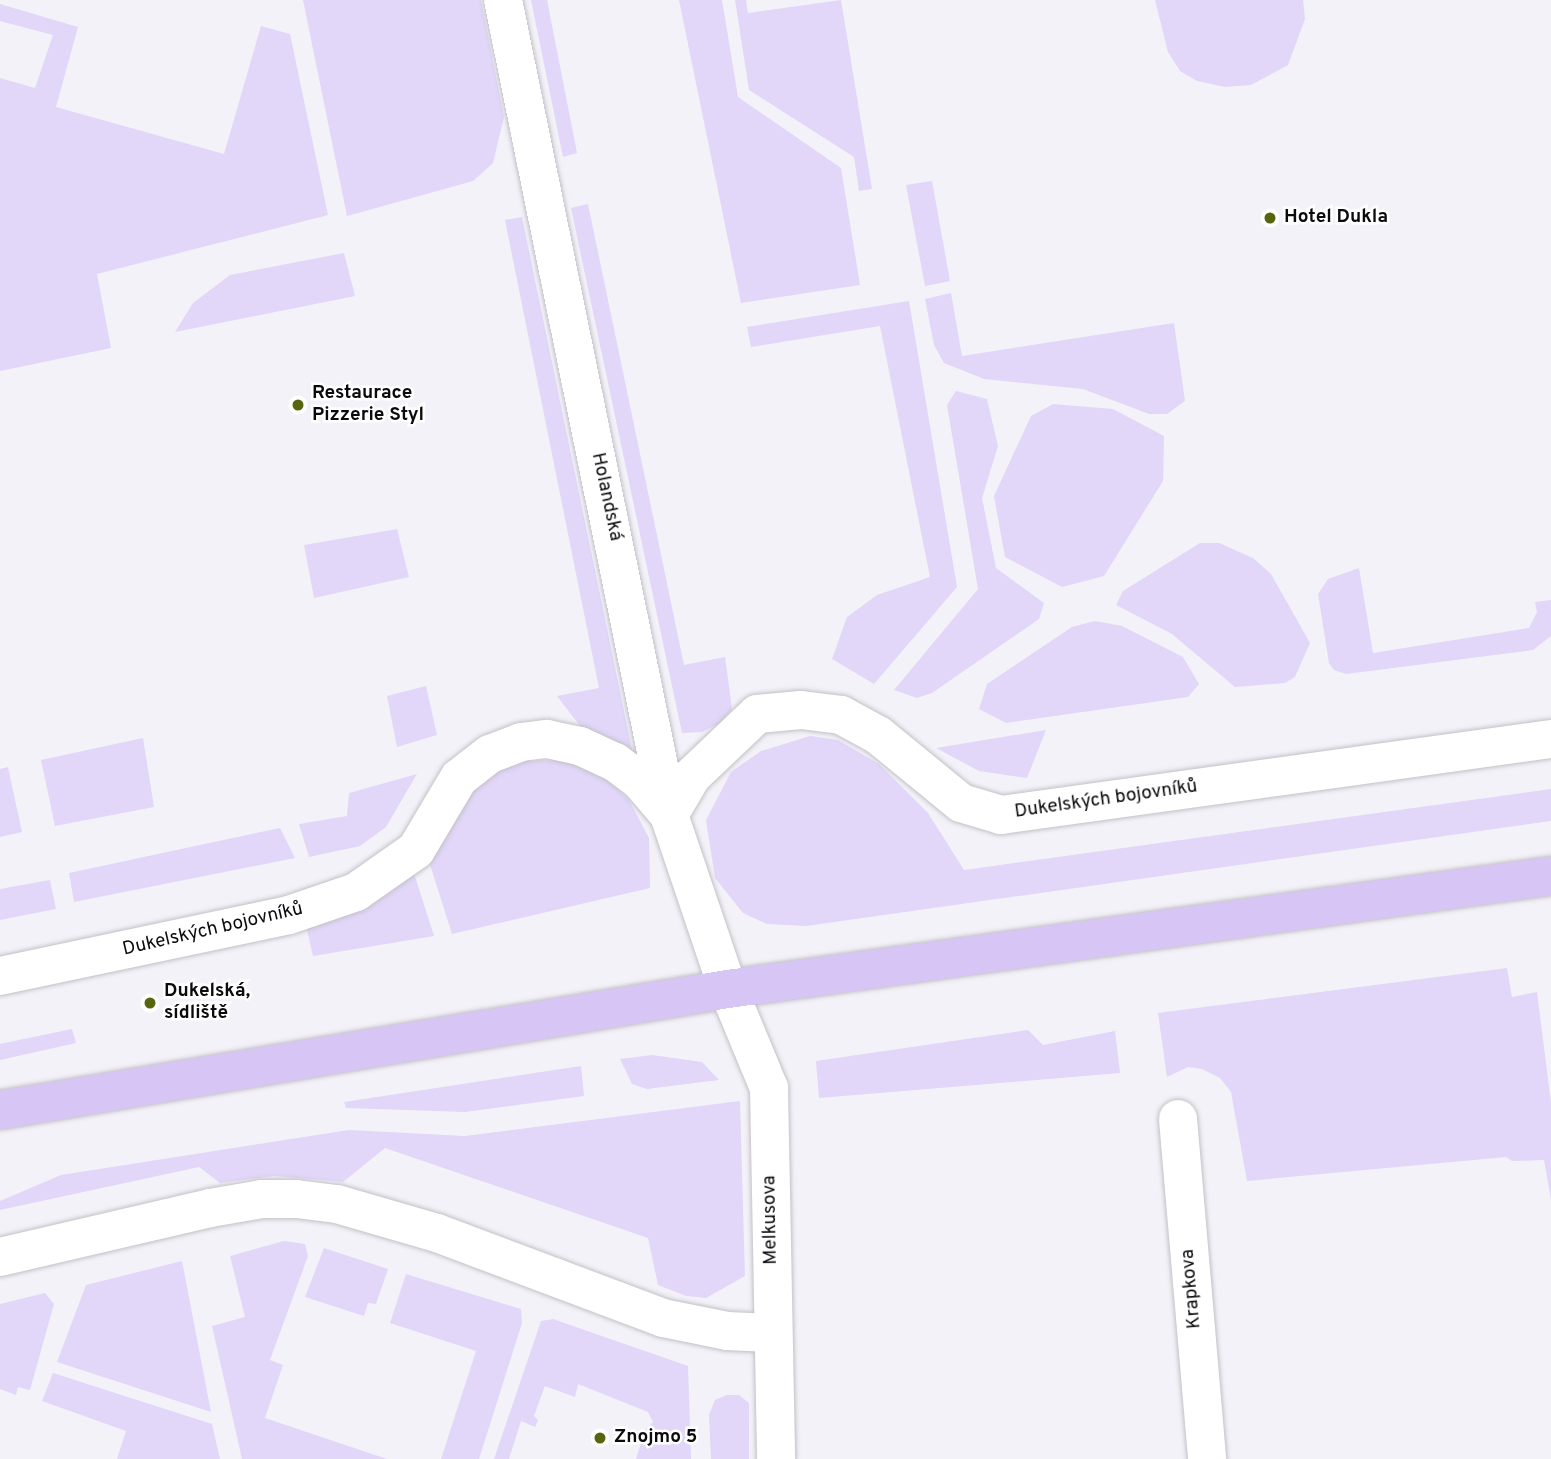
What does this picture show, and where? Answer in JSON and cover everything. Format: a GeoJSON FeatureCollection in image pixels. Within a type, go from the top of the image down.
{"type":"FeatureCollection","features":[{"type":"Feature","properties":{"kind":"main road"},"geometry":{"type":"LineString","coordinates":[[0,1110],[727,989],[1551,876]]}},
{"type":"Feature","properties":{"kind":"street","name":"Holandská"},"geometry":{"type":"LineString","coordinates":[[503,0],[669,815],[727,989]]}},
{"type":"Feature","properties":{"kind":"street","name":"Dukelských bojovníků"},"geometry":{"type":"LineString","coordinates":[[0,976],[289,915],[356,892],[416,850],[459,778],[490,754],[521,742],[547,739],[569,744],[615,762],[640,781],[669,815],[692,776],[757,714],[801,710],[841,715],[878,735],[961,803],[1002,815],[1551,739]]}},
{"type":"Feature","properties":{"kind":"street","name":"Melkusova"},"geometry":{"type":"LineString","coordinates":[[727,989],[769,1088],[776,1459]]}},
{"type":"Feature","properties":{"kind":"street","name":"Krapkova"},"geometry":{"type":"LineString","coordinates":[[1178,1119],[1207,1459]]}},
{"type":"Feature","properties":{"kind":"street"},"geometry":{"type":"LineString","coordinates":[[0,1257],[211,1208],[262,1199],[296,1199],[337,1204],[412,1226],[663,1318],[727,1331],[772,1333]]}},
{"type":"Feature","properties":{"kind":"shaded area"},"geometry":{"type":"Polygon","coordinates":[[[303,0],[481,0],[504,117],[493,163],[473,181],[347,216],[303,0]]]}},
{"type":"Feature","properties":{"kind":"shaded area"},"geometry":{"type":"Polygon","coordinates":[[[531,0],[547,0],[577,153],[563,157],[531,0]]]}},
{"type":"Feature","properties":{"kind":"shaded area"},"geometry":{"type":"Polygon","coordinates":[[[679,0],[722,0],[738,97],[841,168],[860,285],[741,303],[679,0]]]}},
{"type":"Feature","properties":{"kind":"shaded area"},"geometry":{"type":"Polygon","coordinates":[[[735,0],[746,0],[748,13],[841,0],[872,189],[859,191],[854,157],[749,90],[735,0]]]}},
{"type":"Feature","properties":{"kind":"shaded area"},"geometry":{"type":"Polygon","coordinates":[[[1155,0],[1303,0],[1305,19],[1288,65],[1251,85],[1225,87],[1197,81],[1180,71],[1168,52],[1155,0]]]}},
{"type":"Feature","properties":{"kind":"shaded area"},"geometry":{"type":"Polygon","coordinates":[[[0,4],[78,27],[56,107],[224,154],[261,26],[290,34],[328,215],[97,274],[111,348],[0,371],[0,78],[35,88],[53,35],[0,21],[0,4]]]}},
{"type":"Feature","properties":{"kind":"shaded area"},"geometry":{"type":"Polygon","coordinates":[[[932,181],[950,281],[925,286],[906,185],[932,181]]]}},
{"type":"Feature","properties":{"kind":"shaded area"},"geometry":{"type":"Polygon","coordinates":[[[588,204],[684,665],[725,657],[732,709],[720,723],[702,732],[682,733],[571,208],[588,204]]]}},
{"type":"Feature","properties":{"kind":"shaded area"},"geometry":{"type":"Polygon","coordinates":[[[522,217],[635,764],[587,735],[557,696],[599,688],[505,220],[522,217]]]}},
{"type":"Feature","properties":{"kind":"shaded area"},"geometry":{"type":"Polygon","coordinates":[[[344,253],[355,296],[175,332],[193,303],[230,275],[344,253]]]}},
{"type":"Feature","properties":{"kind":"shaded area"},"geometry":{"type":"Polygon","coordinates":[[[951,293],[962,356],[1174,323],[1185,401],[1167,414],[1149,414],[1083,389],[984,379],[944,363],[934,345],[925,299],[951,293]]]}},
{"type":"Feature","properties":{"kind":"shaded area"},"geometry":{"type":"Polygon","coordinates":[[[909,301],[957,587],[874,684],[832,659],[847,617],[877,595],[930,577],[880,326],[751,347],[747,327],[909,301]]]}},
{"type":"Feature","properties":{"kind":"shaded area"},"geometry":{"type":"Polygon","coordinates":[[[956,391],[987,399],[998,446],[982,498],[996,568],[1044,603],[1039,619],[932,693],[917,698],[894,690],[978,589],[947,405],[956,391]]]}},
{"type":"Feature","properties":{"kind":"shaded area"},"geometry":{"type":"Polygon","coordinates":[[[1053,404],[1113,409],[1164,436],[1163,481],[1104,576],[1062,587],[1005,557],[994,496],[1031,416],[1053,404]]]}},
{"type":"Feature","properties":{"kind":"shaded area"},"geometry":{"type":"Polygon","coordinates":[[[397,529],[409,577],[314,598],[304,545],[397,529]]]}},
{"type":"Feature","properties":{"kind":"shaded area"},"geometry":{"type":"Polygon","coordinates":[[[1200,543],[1219,543],[1253,558],[1271,574],[1310,643],[1295,677],[1285,683],[1235,687],[1172,634],[1116,605],[1123,591],[1200,543]]]}},
{"type":"Feature","properties":{"kind":"shaded area"},"geometry":{"type":"Polygon","coordinates":[[[1359,568],[1373,653],[1529,628],[1537,612],[1535,602],[1551,600],[1551,636],[1533,650],[1346,674],[1334,670],[1329,663],[1318,594],[1328,579],[1359,568]]]}},
{"type":"Feature","properties":{"kind":"shaded area"},"geometry":{"type":"Polygon","coordinates":[[[1095,621],[1122,626],[1183,657],[1199,684],[1188,697],[1006,723],[979,709],[987,684],[1072,627],[1095,621]]]}},
{"type":"Feature","properties":{"kind":"shaded area"},"geometry":{"type":"Polygon","coordinates":[[[426,686],[437,735],[397,747],[387,696],[426,686]]]}},
{"type":"Feature","properties":{"kind":"shaded area"},"geometry":{"type":"Polygon","coordinates":[[[1046,730],[1027,778],[979,771],[936,748],[1046,730]]]}},
{"type":"Feature","properties":{"kind":"shaded area"},"geometry":{"type":"Polygon","coordinates":[[[810,736],[838,740],[879,764],[928,813],[964,870],[1551,789],[1551,821],[806,926],[767,924],[743,913],[715,878],[706,820],[731,772],[761,751],[810,736]]]}},
{"type":"Feature","properties":{"kind":"shaded area"},"geometry":{"type":"Polygon","coordinates":[[[143,738],[154,807],[55,826],[41,760],[143,738]]]}},
{"type":"Feature","properties":{"kind":"shaded area"},"geometry":{"type":"Polygon","coordinates":[[[562,760],[598,771],[629,800],[649,838],[650,888],[452,934],[426,852],[474,781],[521,761],[562,760]]]}},
{"type":"Feature","properties":{"kind":"shaded area"},"geometry":{"type":"Polygon","coordinates":[[[8,767],[22,832],[0,837],[0,769],[8,767]]]}},
{"type":"Feature","properties":{"kind":"shaded area"},"geometry":{"type":"Polygon","coordinates":[[[417,774],[386,827],[360,846],[309,857],[299,824],[347,816],[349,793],[417,774]]]}},
{"type":"Feature","properties":{"kind":"shaded area"},"geometry":{"type":"Polygon","coordinates":[[[280,828],[295,858],[74,902],[69,873],[280,828]]]}},
{"type":"Feature","properties":{"kind":"shaded area"},"geometry":{"type":"Polygon","coordinates":[[[413,870],[434,936],[313,956],[304,917],[413,870]]]}},
{"type":"Feature","properties":{"kind":"shaded area"},"geometry":{"type":"Polygon","coordinates":[[[50,880],[56,909],[0,920],[0,889],[50,880]]]}},
{"type":"Feature","properties":{"kind":"shaded area"},"geometry":{"type":"Polygon","coordinates":[[[1507,968],[1512,997],[1537,992],[1551,1103],[1551,1200],[1544,1160],[1512,1161],[1506,1157],[1247,1181],[1231,1092],[1220,1078],[1202,1069],[1188,1067],[1167,1077],[1158,1013],[1507,968]]]}},
{"type":"Feature","properties":{"kind":"shaded area"},"geometry":{"type":"Polygon","coordinates":[[[72,1029],[76,1043],[0,1060],[0,1044],[72,1029]]]}},
{"type":"Feature","properties":{"kind":"shaded area"},"geometry":{"type":"Polygon","coordinates":[[[1028,1030],[1043,1045],[1115,1031],[1120,1073],[819,1098],[816,1061],[1028,1030]]]}},
{"type":"Feature","properties":{"kind":"shaded area"},"geometry":{"type":"Polygon","coordinates":[[[652,1055],[702,1062],[719,1080],[647,1089],[632,1084],[620,1059],[652,1055]]]}},
{"type":"Feature","properties":{"kind":"shaded area"},"geometry":{"type":"Polygon","coordinates":[[[581,1066],[584,1096],[465,1112],[346,1108],[344,1102],[581,1066]]]}},
{"type":"Feature","properties":{"kind":"shaded area"},"geometry":{"type":"Polygon","coordinates":[[[740,1101],[745,1276],[706,1298],[686,1296],[658,1285],[648,1238],[385,1148],[343,1182],[274,1176],[220,1183],[199,1167],[0,1210],[0,1201],[61,1175],[349,1130],[465,1136],[740,1101]]]}},
{"type":"Feature","properties":{"kind":"shaded area"},"geometry":{"type":"Polygon","coordinates":[[[284,1241],[305,1244],[308,1256],[270,1360],[283,1365],[265,1418],[387,1459],[242,1459],[212,1326],[245,1317],[230,1256],[284,1241]]]}},
{"type":"Feature","properties":{"kind":"shaded area"},"geometry":{"type":"Polygon","coordinates":[[[324,1248],[388,1269],[376,1304],[368,1303],[364,1316],[305,1297],[324,1248]]]}},
{"type":"Feature","properties":{"kind":"shaded area"},"geometry":{"type":"Polygon","coordinates":[[[182,1261],[211,1412],[57,1362],[86,1285],[182,1261]]]}},
{"type":"Feature","properties":{"kind":"shaded area"},"geometry":{"type":"Polygon","coordinates":[[[406,1274],[521,1309],[522,1323],[479,1459],[441,1459],[476,1351],[390,1323],[406,1274]]]}},
{"type":"Feature","properties":{"kind":"shaded area"},"geometry":{"type":"Polygon","coordinates":[[[45,1293],[54,1304],[30,1390],[18,1387],[16,1395],[0,1389],[0,1304],[45,1293]]]}},
{"type":"Feature","properties":{"kind":"shaded area"},"geometry":{"type":"Polygon","coordinates":[[[553,1319],[688,1366],[691,1459],[636,1459],[645,1430],[653,1422],[648,1412],[578,1384],[575,1397],[545,1386],[534,1416],[538,1420],[535,1427],[521,1421],[509,1459],[494,1459],[541,1321],[553,1319]]]}},
{"type":"Feature","properties":{"kind":"shaded area"},"geometry":{"type":"Polygon","coordinates":[[[53,1373],[212,1424],[220,1459],[117,1459],[126,1431],[42,1401],[53,1373]]]}},
{"type":"Feature","properties":{"kind":"shaded area"},"geometry":{"type":"Polygon","coordinates":[[[727,1395],[739,1395],[749,1403],[749,1459],[711,1459],[709,1415],[715,1400],[727,1395]]]}},
{"type":"Feature","properties":{"kind":"place","name":"Hotel Dukla"},"geometry":{"type":"Point","coordinates":[1270,218]}},
{"type":"Feature","properties":{"kind":"place","name":"Restaurace Pizzerie Styl"},"geometry":{"type":"Point","coordinates":[298,405]}},
{"type":"Feature","properties":{"kind":"place","name":"Dukelská, sídliště"},"geometry":{"type":"Point","coordinates":[150,1003]}},
{"type":"Feature","properties":{"kind":"place","name":"Znojmo 5"},"geometry":{"type":"Point","coordinates":[600,1438]}}]}
